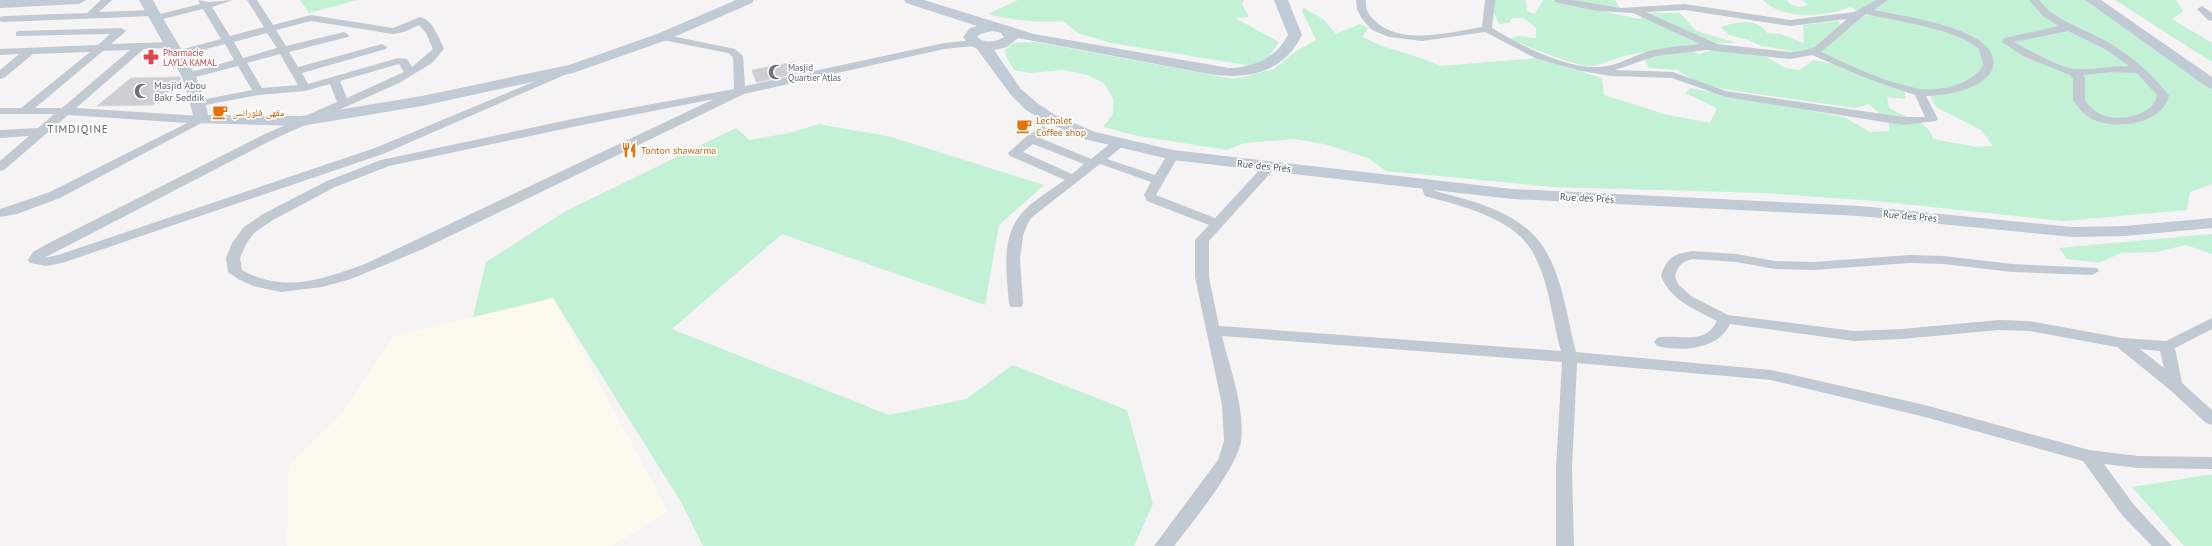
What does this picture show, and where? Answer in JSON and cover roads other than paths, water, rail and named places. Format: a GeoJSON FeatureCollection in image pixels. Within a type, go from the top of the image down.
{"type":"FeatureCollection","features":[{"type":"Feature","properties":{"kind":"street"},"geometry":{"type":"LineString","coordinates":[[0,4],[79,0]]}},
{"type":"Feature","properties":{"kind":"street"},"geometry":{"type":"LineString","coordinates":[[88,16],[107,0]]}},
{"type":"Feature","properties":{"kind":"street"},"geometry":{"type":"LineString","coordinates":[[2,21],[88,16],[228,0]]}},
{"type":"Feature","properties":{"kind":"street"},"geometry":{"type":"LineString","coordinates":[[252,0],[306,88]]}},
{"type":"Feature","properties":{"kind":"street"},"geometry":{"type":"LineString","coordinates":[[0,52],[141,46],[173,50],[228,40],[316,18],[396,31],[420,20],[431,32],[439,49],[429,61],[410,73],[301,121],[38,255],[35,260],[40,263],[49,262],[366,155],[519,86],[573,69],[662,37],[747,0]]}},
{"type":"Feature","properties":{"kind":"street"},"geometry":{"type":"LineString","coordinates":[[911,0],[993,27],[1003,44],[1034,38],[1226,72],[1249,72],[1260,69],[1282,54],[1292,43],[1295,35],[1281,0]]}},
{"type":"Feature","properties":{"kind":"street"},"geometry":{"type":"LineString","coordinates":[[1361,0],[1362,8],[1373,26],[1392,35],[1434,38],[1487,29],[1509,42],[1564,63],[1620,75],[1674,76],[1704,88],[1726,94],[1903,121],[1930,120],[1932,118],[1919,92]]}},
{"type":"Feature","properties":{"kind":"street"},"geometry":{"type":"LineString","coordinates":[[1487,29],[1486,20],[1490,0]]}},
{"type":"Feature","properties":{"kind":"street"},"geometry":{"type":"LineString","coordinates":[[1559,0],[1597,8],[1634,11],[1685,4],[1790,23],[1857,15]]}},
{"type":"Feature","properties":{"kind":"street"},"geometry":{"type":"LineString","coordinates":[[1596,71],[1655,53],[1708,47],[1769,53],[1798,54],[1813,52],[1844,28],[1857,15],[1883,0]]}},
{"type":"Feature","properties":{"kind":"street"},"geometry":{"type":"LineString","coordinates":[[2034,0],[2048,14],[2067,28],[2083,33],[2100,42],[2139,70],[2160,91],[2163,95],[2164,101],[2153,112],[2127,120],[2104,119],[2090,112],[2079,100],[2079,78],[2074,73],[2016,49],[2007,41],[2067,28]]}},
{"type":"Feature","properties":{"kind":"street"},"geometry":{"type":"LineString","coordinates":[[2092,0],[2212,84]]}},
{"type":"Feature","properties":{"kind":"street"},"geometry":{"type":"LineString","coordinates":[[2108,0],[2212,71]]}},
{"type":"Feature","properties":{"kind":"street"},"geometry":{"type":"LineString","coordinates":[[2,21],[28,2]]}},
{"type":"Feature","properties":{"kind":"street"},"geometry":{"type":"LineString","coordinates":[[205,3],[259,92]]}},
{"type":"Feature","properties":{"kind":"street"},"geometry":{"type":"LineString","coordinates":[[2202,9],[2212,18]]}},
{"type":"Feature","properties":{"kind":"street"},"geometry":{"type":"LineString","coordinates":[[151,10],[188,76],[200,103],[201,120]]}},
{"type":"Feature","properties":{"kind":"street"},"geometry":{"type":"LineString","coordinates":[[1813,52],[1847,67],[1919,92],[1944,90],[1984,77],[1990,62],[1983,47],[1966,37],[1867,10]]}},
{"type":"Feature","properties":{"kind":"street"},"geometry":{"type":"LineString","coordinates":[[1634,11],[1707,42],[1716,48]]}},
{"type":"Feature","properties":{"kind":"street","name":"Rue des Prés"},"geometry":{"type":"LineString","coordinates":[[956,15],[976,38],[1003,44],[1001,72],[1017,93],[1038,111],[1084,133],[1119,144],[1173,155],[1512,194],[1860,211],[2072,232],[2125,231],[2212,223]]}},
{"type":"Feature","properties":{"kind":"street"},"geometry":{"type":"LineString","coordinates":[[0,49],[41,18]]}},
{"type":"Feature","properties":{"kind":"street"},"geometry":{"type":"LineString","coordinates":[[740,91],[425,242],[343,276],[296,287],[266,286],[249,280],[235,272],[233,258],[239,243],[249,230],[268,217],[331,184],[377,166],[582,121],[740,91],[944,46],[976,38],[993,27]]}},
{"type":"Feature","properties":{"kind":"street"},"geometry":{"type":"LineString","coordinates":[[20,34],[121,30],[25,110]]}},
{"type":"Feature","properties":{"kind":"street"},"geometry":{"type":"LineString","coordinates":[[296,71],[325,51],[344,35]]}},
{"type":"Feature","properties":{"kind":"street"},"geometry":{"type":"LineString","coordinates":[[662,37],[731,51],[738,56],[740,91]]}},
{"type":"Feature","properties":{"kind":"street"},"geometry":{"type":"LineString","coordinates":[[0,167],[141,46]]}},
{"type":"Feature","properties":{"kind":"street"},"geometry":{"type":"LineString","coordinates":[[188,76],[283,50],[325,51],[382,47]]}},
{"type":"Feature","properties":{"kind":"street"},"geometry":{"type":"LineString","coordinates":[[0,76],[30,51]]}},
{"type":"Feature","properties":{"kind":"street"},"geometry":{"type":"LineString","coordinates":[[200,103],[259,92],[306,88],[334,81],[368,68],[402,60],[410,73]]}},
{"type":"Feature","properties":{"kind":"street"},"geometry":{"type":"LineString","coordinates":[[2074,73],[2106,69],[2139,70]]}},
{"type":"Feature","properties":{"kind":"street"},"geometry":{"type":"LineString","coordinates":[[334,81],[343,103]]}},
{"type":"Feature","properties":{"kind":"street"},"geometry":{"type":"LineString","coordinates":[[0,110],[67,111],[201,120],[301,121],[519,86]]}},
{"type":"Feature","properties":{"kind":"street"},"geometry":{"type":"LineString","coordinates":[[0,213],[55,195],[201,120]]}},
{"type":"Feature","properties":{"kind":"street"},"geometry":{"type":"LineString","coordinates":[[1043,130],[1014,153],[1074,179]]}},
{"type":"Feature","properties":{"kind":"street"},"geometry":{"type":"LineString","coordinates":[[0,134],[39,132]]}},
{"type":"Feature","properties":{"kind":"street"},"geometry":{"type":"LineString","coordinates":[[1031,139],[1096,162],[1158,180]]}},
{"type":"Feature","properties":{"kind":"street"},"geometry":{"type":"LineString","coordinates":[[1016,304],[1014,242],[1020,223],[1026,216],[1119,144]]}},
{"type":"Feature","properties":{"kind":"street"},"geometry":{"type":"LineString","coordinates":[[366,155],[377,166]]}},
{"type":"Feature","properties":{"kind":"street"},"geometry":{"type":"LineString","coordinates":[[1173,155],[1150,195],[1156,201],[1216,223]]}},
{"type":"Feature","properties":{"kind":"street"},"geometry":{"type":"LineString","coordinates":[[1164,546],[1215,478],[1228,456],[1233,442],[1234,422],[1204,284],[1201,256],[1202,240],[1270,166]]}},
{"type":"Feature","properties":{"kind":"street"},"geometry":{"type":"LineString","coordinates":[[319,171],[331,184]]}},
{"type":"Feature","properties":{"kind":"street"},"geometry":{"type":"LineString","coordinates":[[1426,184],[1430,193],[1492,214],[1526,236],[1537,248],[1549,278],[1570,357],[1564,468],[1565,546]]}},
{"type":"Feature","properties":{"kind":"street"},"geometry":{"type":"LineString","coordinates":[[2092,271],[2018,269],[1943,260],[1916,259],[1813,266],[1775,265],[1736,258],[1693,255],[1682,257],[1672,264],[1668,276],[1669,282],[1676,292],[1706,310],[1725,319],[1854,336],[1902,334],[1999,325],[2029,326],[2122,343],[2167,346],[2184,340],[2212,323]]}},
{"type":"Feature","properties":{"kind":"street"},"geometry":{"type":"LineString","coordinates":[[1662,342],[1693,343],[1711,338],[1721,330],[1725,319]]}},
{"type":"Feature","properties":{"kind":"street"},"geometry":{"type":"LineString","coordinates":[[1214,331],[1570,357],[1724,370],[1790,379],[1988,427],[2089,456],[2138,462],[2212,462]]}},
{"type":"Feature","properties":{"kind":"street"},"geometry":{"type":"LineString","coordinates":[[2122,343],[2175,385],[2212,419]]}},
{"type":"Feature","properties":{"kind":"street"},"geometry":{"type":"LineString","coordinates":[[2167,346],[2175,385]]}},
{"type":"Feature","properties":{"kind":"street"},"geometry":{"type":"LineString","coordinates":[[2089,456],[2128,510],[2163,546]]}},
{"type":"Feature","properties":{"kind":"place","name":"Pharmacie LAYLA KAMAL"},"geometry":{"type":"Point","coordinates":[151,57]}},
{"type":"Feature","properties":{"kind":"place","name":"Masjid Quartier Atlas"},"geometry":{"type":"Point","coordinates":[776,72]}},
{"type":"Feature","properties":{"kind":"place","name":"Masjid Abou Bakr Seddik"},"geometry":{"type":"Point","coordinates":[142,91]}},
{"type":"Feature","properties":{"kind":"place","name":"مقهى فلورانس"},"geometry":{"type":"Point","coordinates":[220,112]}},
{"type":"Feature","properties":{"kind":"place","name":"Lechalet Coffee shop"},"geometry":{"type":"Point","coordinates":[1024,126]}},
{"type":"Feature","properties":{"kind":"place","name":"Tonton shawarma"},"geometry":{"type":"Point","coordinates":[629,150]}},
{"type":"Feature","properties":{"kind":"district","name":"TIMDIQINE"},"geometry":{"type":"Point","coordinates":[78,129]}}]}
